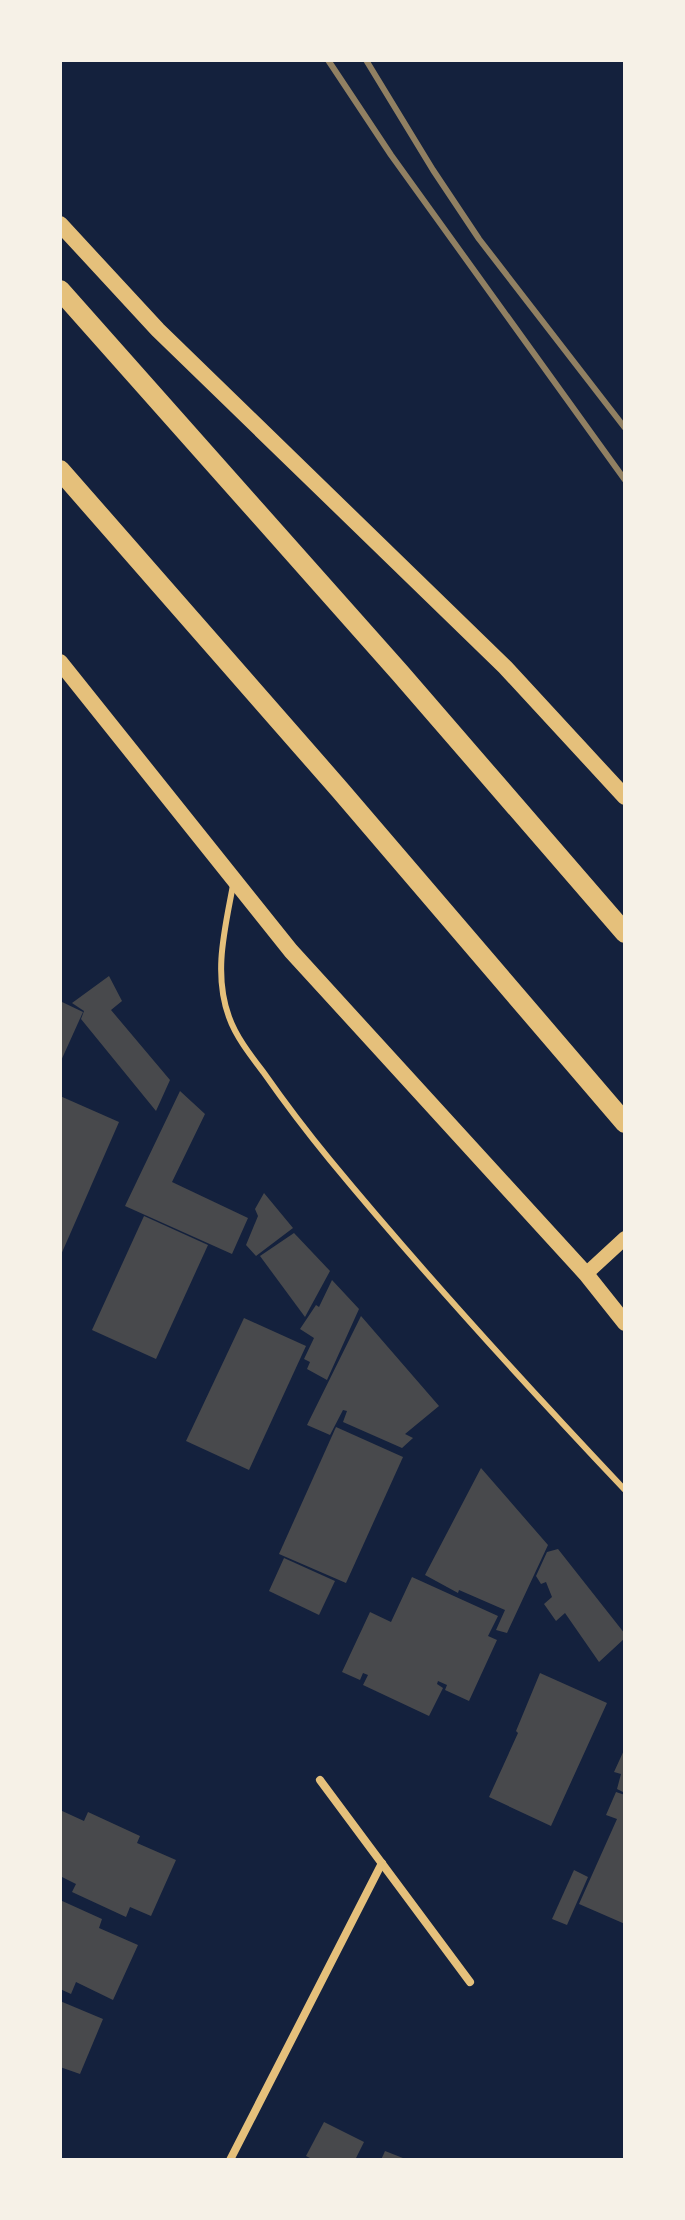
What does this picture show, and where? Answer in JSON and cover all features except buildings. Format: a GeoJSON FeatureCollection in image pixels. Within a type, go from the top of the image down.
{"type":"FeatureCollection","features":[{"type":"Feature","properties":{"kind":"main road"},"geometry":{"type":"LineString","coordinates":[[60,224],[158,330],[505,667],[625,797]]}},
{"type":"Feature","properties":{"kind":"main road"},"geometry":{"type":"LineString","coordinates":[[60,290],[400,673],[625,933]]}},
{"type":"Feature","properties":{"kind":"main road"},"geometry":{"type":"LineString","coordinates":[[60,470],[625,1123]]}},
{"type":"Feature","properties":{"kind":"main road"},"geometry":{"type":"LineString","coordinates":[[60,662],[291,951],[586,1274],[625,1323]]}},
{"type":"Feature","properties":{"kind":"street"},"geometry":{"type":"LineString","coordinates":[[586,1274],[625,1238]]}},
{"type":"Feature","properties":{"kind":"street"},"geometry":{"type":"LineString","coordinates":[[320,1780],[470,1982]]}},
{"type":"Feature","properties":{"kind":"street"},"geometry":{"type":"LineString","coordinates":[[230,2160],[382,1863]]}},
{"type":"Feature","properties":{"kind":"lane"},"geometry":{"type":"LineString","coordinates":[[234,878],[220,962],[222,991],[229,1018],[247,1049],[296,1119],[379,1220],[508,1367],[625,1490]]}},
{"type":"Feature","properties":{"kind":"railway"},"geometry":{"type":"LineString","coordinates":[[328,60],[391,155],[625,480]]}},
{"type":"Feature","properties":{"kind":"railway"},"geometry":{"type":"LineString","coordinates":[[366,60],[479,239],[625,428]]}}]}
